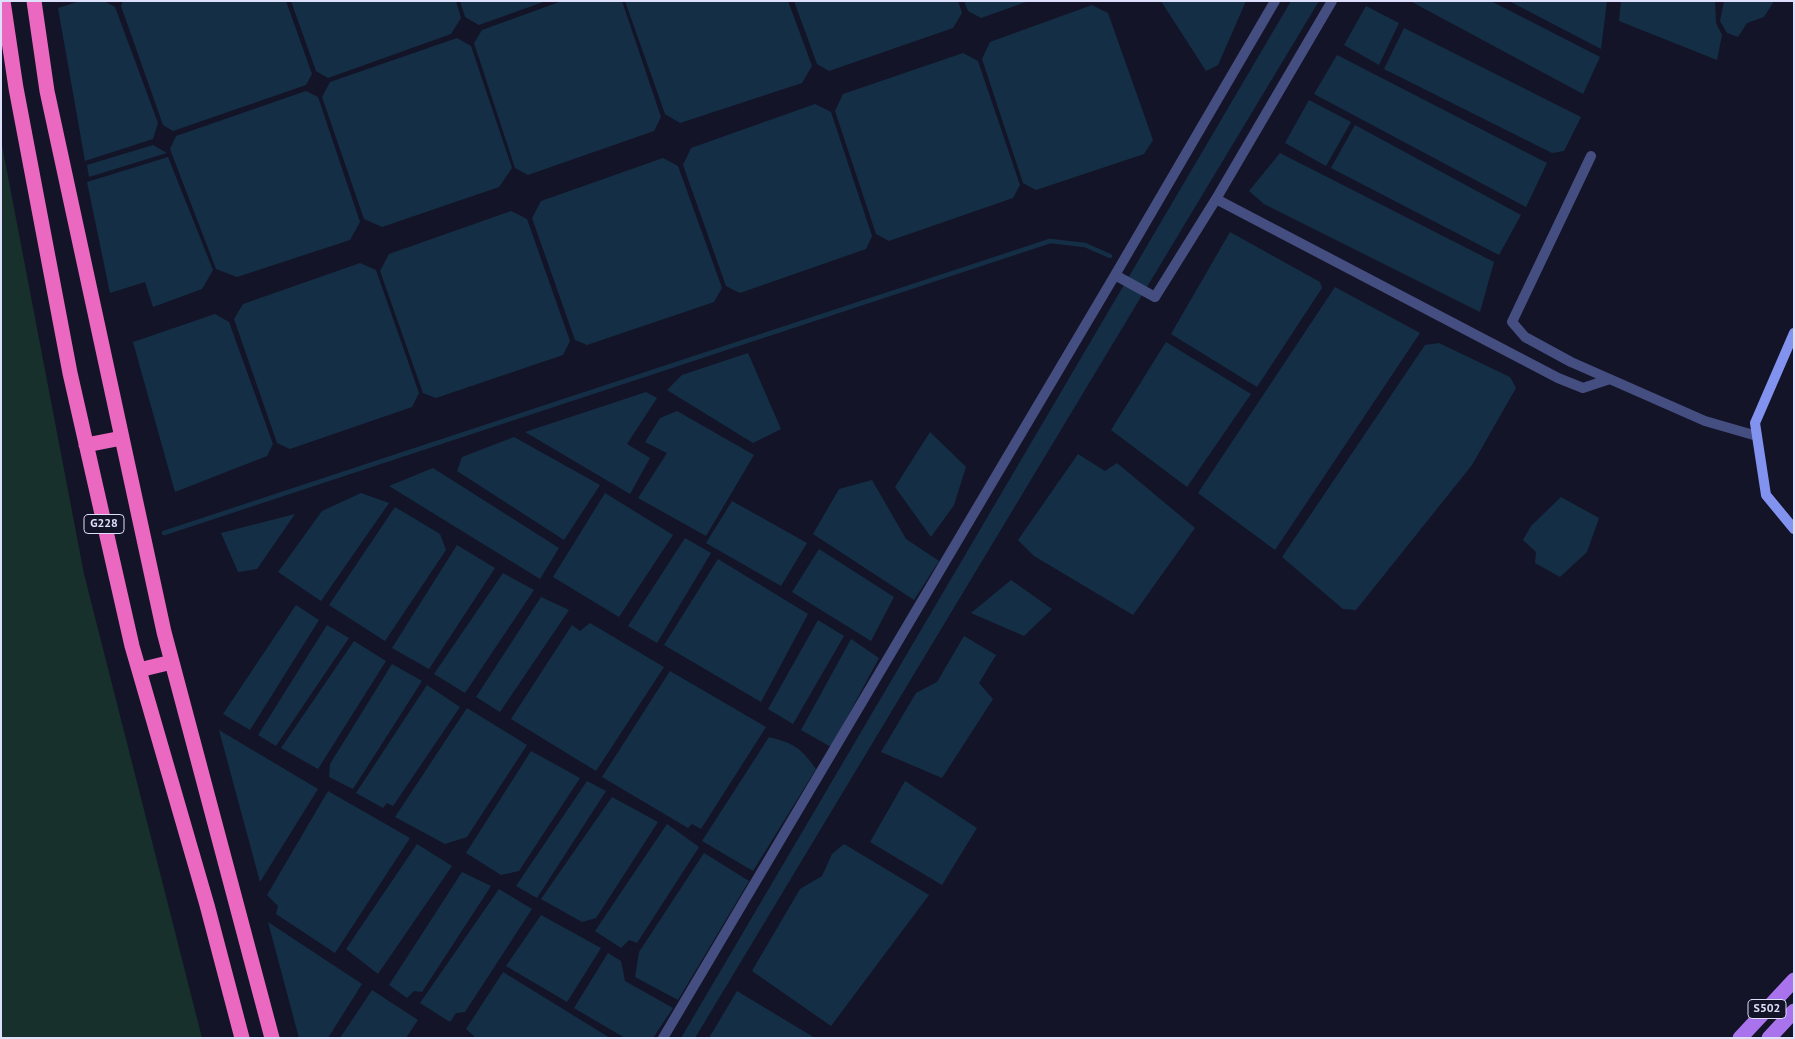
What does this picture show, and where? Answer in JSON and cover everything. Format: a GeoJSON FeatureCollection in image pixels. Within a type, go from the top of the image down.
{"type":"FeatureCollection","features":[{"type":"Feature","properties":{"kind":"highway","name":"G228"},"geometry":{"type":"LineString","coordinates":[[3,1],[17,97],[70,374],[86,445],[139,670],[204,895],[242,1038]]}},
{"type":"Feature","properties":{"kind":"highway","name":"G228"},"geometry":{"type":"LineString","coordinates":[[34,1],[47,91],[164,632],[272,1038]]}},
{"type":"Feature","properties":{"kind":"highway"},"geometry":{"type":"LineString","coordinates":[[86,445],[122,438]]}},
{"type":"Feature","properties":{"kind":"highway"},"geometry":{"type":"LineString","coordinates":[[139,670],[172,662]]}},
{"type":"Feature","properties":{"kind":"main road","name":"S502"},"geometry":{"type":"LineString","coordinates":[[1740,1038],[1794,980]]}},
{"type":"Feature","properties":{"kind":"main road","name":"S502"},"geometry":{"type":"LineString","coordinates":[[1769,1038],[1794,1011]]}},
{"type":"Feature","properties":{"kind":"street"},"geometry":{"type":"LineString","coordinates":[[663,1038],[1275,1]]}},
{"type":"Feature","properties":{"kind":"street"},"geometry":{"type":"LineString","coordinates":[[1115,275],[1155,297],[1216,199],[1332,1]]}},
{"type":"Feature","properties":{"kind":"street"},"geometry":{"type":"LineString","coordinates":[[1591,156],[1512,322],[1524,337],[1571,362],[1705,421],[1757,436]]}},
{"type":"Feature","properties":{"kind":"street"},"geometry":{"type":"LineString","coordinates":[[1216,199],[1558,378],[1583,388],[1610,379]]}},
{"type":"Feature","properties":{"kind":"street"},"geometry":{"type":"LineString","coordinates":[[1794,333],[1755,423],[1766,495],[1794,529]]}},
{"type":"Feature","properties":{"kind":"green space"},"geometry":{"type":"Polygon","coordinates":[[[1,140],[84,574],[202,1038],[1,1038],[1,140]]]}},
{"type":"Feature","properties":{"kind":"water"},"geometry":{"type":"Polygon","coordinates":[[[80,1],[104,1],[115,7],[158,123],[153,139],[85,161],[58,8],[80,1]]]}},
{"type":"Feature","properties":{"kind":"water"},"geometry":{"type":"Polygon","coordinates":[[[123,1],[286,1],[312,74],[306,85],[173,131],[163,125],[121,6],[123,1]]]}},
{"type":"Feature","properties":{"kind":"water"},"geometry":{"type":"Polygon","coordinates":[[[291,1],[456,1],[461,18],[451,34],[328,78],[316,71],[291,1]]]}},
{"type":"Feature","properties":{"kind":"water"},"geometry":{"type":"Polygon","coordinates":[[[460,1],[546,1],[479,25],[465,17],[460,1]]]}},
{"type":"Feature","properties":{"kind":"water"},"geometry":{"type":"Polygon","coordinates":[[[562,1],[622,1],[661,117],[654,131],[528,175],[515,168],[474,43],[482,30],[562,1]]]}},
{"type":"Feature","properties":{"kind":"water"},"geometry":{"type":"Polygon","coordinates":[[[625,1],[788,1],[812,66],[802,83],[680,123],[665,114],[625,1]]]}},
{"type":"Feature","properties":{"kind":"water"},"geometry":{"type":"Polygon","coordinates":[[[794,1],[958,1],[962,13],[953,28],[829,71],[817,64],[794,1]]]}},
{"type":"Feature","properties":{"kind":"water"},"geometry":{"type":"Polygon","coordinates":[[[964,1],[1029,1],[981,18],[968,11],[964,1]]]}},
{"type":"Feature","properties":{"kind":"water"},"geometry":{"type":"Polygon","coordinates":[[[1161,1],[1246,1],[1218,65],[1206,71],[1161,1]]]}},
{"type":"Feature","properties":{"kind":"water"},"geometry":{"type":"Polygon","coordinates":[[[1291,1],[1319,1],[695,1038],[681,1038],[1291,1]]]}},
{"type":"Feature","properties":{"kind":"water"},"geometry":{"type":"Polygon","coordinates":[[[1410,1],[1491,1],[1600,57],[1583,94],[1410,1]]]}},
{"type":"Feature","properties":{"kind":"water"},"geometry":{"type":"Polygon","coordinates":[[[1509,1],[1607,1],[1601,49],[1509,1]]]}},
{"type":"Feature","properties":{"kind":"water"},"geometry":{"type":"Polygon","coordinates":[[[1621,1],[1715,1],[1716,23],[1722,35],[1717,60],[1619,21],[1621,1]]]}},
{"type":"Feature","properties":{"kind":"water"},"geometry":{"type":"Polygon","coordinates":[[[1724,1],[1774,1],[1764,17],[1747,23],[1738,37],[1727,33],[1720,21],[1724,1]]]}},
{"type":"Feature","properties":{"kind":"water"},"geometry":{"type":"Polygon","coordinates":[[[1092,5],[1108,13],[1153,140],[1144,154],[1036,190],[1023,183],[982,59],[990,42],[1092,5]]]}},
{"type":"Feature","properties":{"kind":"water"},"geometry":{"type":"Polygon","coordinates":[[[1366,6],[1399,23],[1379,65],[1344,45],[1366,6]]]}},
{"type":"Feature","properties":{"kind":"water"},"geometry":{"type":"Polygon","coordinates":[[[1404,28],[1581,117],[1564,151],[1552,153],[1384,69],[1404,28]]]}},
{"type":"Feature","properties":{"kind":"water"},"geometry":{"type":"Polygon","coordinates":[[[457,38],[471,46],[512,168],[499,187],[382,227],[364,219],[322,97],[330,82],[457,38]]]}},
{"type":"Feature","properties":{"kind":"water"},"geometry":{"type":"Polygon","coordinates":[[[963,53],[978,61],[1020,185],[1013,198],[889,241],[876,234],[835,111],[843,94],[963,53]]]}},
{"type":"Feature","properties":{"kind":"water"},"geometry":{"type":"Polygon","coordinates":[[[1337,55],[1547,163],[1526,207],[1314,94],[1337,55]]]}},
{"type":"Feature","properties":{"kind":"water"},"geometry":{"type":"Polygon","coordinates":[[[306,91],[318,97],[360,222],[350,240],[237,277],[216,269],[170,149],[176,136],[306,91]]]}},
{"type":"Feature","properties":{"kind":"water"},"geometry":{"type":"Polygon","coordinates":[[[1309,100],[1351,122],[1326,166],[1285,143],[1309,100]]]}},
{"type":"Feature","properties":{"kind":"water"},"geometry":{"type":"Polygon","coordinates":[[[815,104],[831,112],[872,236],[866,249],[740,293],[726,286],[683,165],[691,148],[815,104]]]}},
{"type":"Feature","properties":{"kind":"water"},"geometry":{"type":"Polygon","coordinates":[[[1355,125],[1521,215],[1499,255],[1331,168],[1355,125]]]}},
{"type":"Feature","properties":{"kind":"water"},"geometry":{"type":"Polygon","coordinates":[[[153,145],[167,153],[89,177],[87,165],[153,145]]]}},
{"type":"Feature","properties":{"kind":"water"},"geometry":{"type":"Polygon","coordinates":[[[1280,153],[1494,262],[1480,312],[1264,204],[1249,191],[1280,153]]]}},
{"type":"Feature","properties":{"kind":"water"},"geometry":{"type":"Polygon","coordinates":[[[168,157],[213,270],[202,289],[153,307],[145,282],[110,293],[87,182],[168,157]]]}},
{"type":"Feature","properties":{"kind":"water"},"geometry":{"type":"Polygon","coordinates":[[[663,158],[678,166],[722,288],[714,302],[587,345],[575,340],[532,218],[541,201],[663,158]]]}},
{"type":"Feature","properties":{"kind":"water"},"geometry":{"type":"Polygon","coordinates":[[[511,211],[527,219],[570,341],[563,355],[436,398],[423,393],[380,271],[389,254],[511,211]]]}},
{"type":"Feature","properties":{"kind":"water"},"geometry":{"type":"Polygon","coordinates":[[[1230,232],[1320,282],[1322,288],[1257,387],[1171,334],[1230,232]]]}},
{"type":"Feature","properties":{"kind":"water"},"geometry":{"type":"Polygon","coordinates":[[[360,263],[376,270],[419,393],[412,407],[290,449],[277,443],[234,319],[243,304],[360,263]]]}},
{"type":"Feature","properties":{"kind":"water"},"geometry":{"type":"Polygon","coordinates":[[[1335,287],[1420,333],[1275,550],[1198,493],[1335,287]]]}},
{"type":"Feature","properties":{"kind":"water"},"geometry":{"type":"Polygon","coordinates":[[[215,314],[229,322],[273,444],[267,456],[175,492],[133,342],[215,314]]]}},
{"type":"Feature","properties":{"kind":"water"},"geometry":{"type":"Polygon","coordinates":[[[1166,342],[1251,394],[1187,487],[1111,430],[1166,342]]]}},
{"type":"Feature","properties":{"kind":"water"},"geometry":{"type":"Polygon","coordinates":[[[1439,343],[1510,377],[1516,388],[1472,465],[1356,610],[1343,609],[1282,557],[1425,345],[1439,343]]]}},
{"type":"Feature","properties":{"kind":"water"},"geometry":{"type":"Polygon","coordinates":[[[748,353],[781,429],[753,443],[667,390],[682,375],[748,353]]]}},
{"type":"Feature","properties":{"kind":"water"},"geometry":{"type":"Polygon","coordinates":[[[646,392],[657,398],[627,444],[650,458],[630,494],[525,432],[646,392]]]}},
{"type":"Feature","properties":{"kind":"water"},"geometry":{"type":"Polygon","coordinates":[[[677,411],[754,455],[706,536],[638,498],[667,453],[645,442],[660,418],[677,411]]]}},
{"type":"Feature","properties":{"kind":"water"},"geometry":{"type":"Polygon","coordinates":[[[930,432],[966,467],[954,505],[931,537],[895,487],[930,432]]]}},
{"type":"Feature","properties":{"kind":"water"},"geometry":{"type":"Polygon","coordinates":[[[514,437],[600,485],[564,540],[457,471],[462,457],[514,437]]]}},
{"type":"Feature","properties":{"kind":"water"},"geometry":{"type":"Polygon","coordinates":[[[1078,454],[1105,471],[1117,463],[1195,528],[1133,615],[1034,556],[1018,540],[1078,454]]]}},
{"type":"Feature","properties":{"kind":"water"},"geometry":{"type":"Polygon","coordinates":[[[433,468],[559,548],[540,579],[389,486],[433,468]]]}},
{"type":"Feature","properties":{"kind":"water"},"geometry":{"type":"Polygon","coordinates":[[[872,480],[906,539],[939,561],[914,600],[813,534],[839,489],[872,480]]]}},
{"type":"Feature","properties":{"kind":"water"},"geometry":{"type":"Polygon","coordinates":[[[361,493],[389,503],[321,601],[278,572],[322,511],[361,493]]]}},
{"type":"Feature","properties":{"kind":"water"},"geometry":{"type":"Polygon","coordinates":[[[605,493],[673,535],[619,617],[553,577],[605,493]]]}},
{"type":"Feature","properties":{"kind":"water"},"geometry":{"type":"Polygon","coordinates":[[[1561,497],[1599,518],[1587,552],[1560,577],[1535,563],[1536,552],[1523,540],[1531,526],[1561,497]]]}},
{"type":"Feature","properties":{"kind":"water"},"geometry":{"type":"Polygon","coordinates":[[[732,501],[807,543],[781,586],[706,543],[732,501]]]}},
{"type":"Feature","properties":{"kind":"water"},"geometry":{"type":"Polygon","coordinates":[[[395,507],[440,534],[446,550],[385,641],[329,605],[395,507]]]}},
{"type":"Feature","properties":{"kind":"water"},"geometry":{"type":"Polygon","coordinates":[[[295,514],[257,569],[238,572],[221,533],[295,514]]]}},
{"type":"Feature","properties":{"kind":"water"},"geometry":{"type":"Polygon","coordinates":[[[685,538],[711,553],[657,643],[628,626],[685,538]]]}},
{"type":"Feature","properties":{"kind":"water"},"geometry":{"type":"Polygon","coordinates":[[[457,545],[495,568],[429,669],[392,648],[457,545]]]}},
{"type":"Feature","properties":{"kind":"water"},"geometry":{"type":"Polygon","coordinates":[[[819,549],[894,597],[871,641],[792,592],[819,549]]]}},
{"type":"Feature","properties":{"kind":"water"},"geometry":{"type":"Polygon","coordinates":[[[718,559],[808,614],[761,702],[664,645],[718,559]]]}},
{"type":"Feature","properties":{"kind":"water"},"geometry":{"type":"Polygon","coordinates":[[[503,573],[534,590],[465,693],[434,674],[503,573]]]}},
{"type":"Feature","properties":{"kind":"water"},"geometry":{"type":"Polygon","coordinates":[[[1011,580],[1052,609],[1024,636],[971,613],[1011,580]]]}},
{"type":"Feature","properties":{"kind":"water"},"geometry":{"type":"Polygon","coordinates":[[[541,597],[569,610],[500,712],[476,697],[541,597]]]}},
{"type":"Feature","properties":{"kind":"water"},"geometry":{"type":"Polygon","coordinates":[[[296,605],[319,620],[250,730],[223,714],[296,605]]]}},
{"type":"Feature","properties":{"kind":"water"},"geometry":{"type":"Polygon","coordinates":[[[818,620],[844,636],[793,724],[768,709],[818,620]]]}},
{"type":"Feature","properties":{"kind":"water"},"geometry":{"type":"Polygon","coordinates":[[[590,623],[664,667],[596,771],[511,719],[572,625],[580,631],[590,623]]]}},
{"type":"Feature","properties":{"kind":"water"},"geometry":{"type":"Polygon","coordinates":[[[327,625],[349,638],[276,746],[258,735],[327,625]]]}},
{"type":"Feature","properties":{"kind":"water"},"geometry":{"type":"Polygon","coordinates":[[[964,636],[996,655],[979,683],[993,699],[942,778],[881,752],[916,693],[937,682],[964,636]]]}},
{"type":"Feature","properties":{"kind":"water"},"geometry":{"type":"Polygon","coordinates":[[[851,639],[879,658],[831,747],[801,730],[851,639]]]}},
{"type":"Feature","properties":{"kind":"water"},"geometry":{"type":"Polygon","coordinates":[[[354,641],[386,661],[318,769],[281,748],[354,641]]]}},
{"type":"Feature","properties":{"kind":"water"},"geometry":{"type":"Polygon","coordinates":[[[392,664],[422,681],[353,789],[329,777],[330,764],[392,664]]]}},
{"type":"Feature","properties":{"kind":"water"},"geometry":{"type":"Polygon","coordinates":[[[670,671],[766,727],[701,829],[692,824],[688,828],[602,777],[670,671]]]}},
{"type":"Feature","properties":{"kind":"water"},"geometry":{"type":"Polygon","coordinates":[[[427,685],[460,707],[393,806],[387,803],[383,808],[356,793],[427,685]]]}},
{"type":"Feature","properties":{"kind":"water"},"geometry":{"type":"Polygon","coordinates":[[[467,708],[527,745],[467,837],[445,844],[395,817],[467,708]]]}},
{"type":"Feature","properties":{"kind":"water"},"geometry":{"type":"Polygon","coordinates":[[[219,730],[318,789],[260,882],[219,730]]]}},
{"type":"Feature","properties":{"kind":"water"},"geometry":{"type":"Polygon","coordinates":[[[769,737],[796,747],[816,769],[753,871],[702,841],[769,737]]]}},
{"type":"Feature","properties":{"kind":"water"},"geometry":{"type":"Polygon","coordinates":[[[531,751],[580,778],[519,871],[501,875],[466,853],[531,751]]]}},
{"type":"Feature","properties":{"kind":"water"},"geometry":{"type":"Polygon","coordinates":[[[587,781],[606,791],[537,898],[516,886],[587,781]]]}},
{"type":"Feature","properties":{"kind":"water"},"geometry":{"type":"Polygon","coordinates":[[[905,781],[977,828],[942,885],[870,842],[905,781]]]}},
{"type":"Feature","properties":{"kind":"water"},"geometry":{"type":"Polygon","coordinates":[[[328,791],[410,838],[335,953],[276,914],[278,906],[267,895],[328,791]]]}},
{"type":"Feature","properties":{"kind":"water"},"geometry":{"type":"Polygon","coordinates":[[[612,797],[658,822],[596,918],[582,922],[541,899],[612,797]]]}},
{"type":"Feature","properties":{"kind":"water"},"geometry":{"type":"Polygon","coordinates":[[[667,824],[699,847],[637,943],[629,940],[621,948],[595,931],[667,824]]]}},
{"type":"Feature","properties":{"kind":"water"},"geometry":{"type":"Polygon","coordinates":[[[417,844],[452,866],[378,974],[346,949],[417,844]]]}},
{"type":"Feature","properties":{"kind":"water"},"geometry":{"type":"Polygon","coordinates":[[[844,844],[929,895],[831,1026],[752,971],[800,889],[822,876],[832,854],[844,844]]]}},
{"type":"Feature","properties":{"kind":"water"},"geometry":{"type":"Polygon","coordinates":[[[704,853],[749,881],[678,1000],[635,977],[639,952],[704,853]]]}},
{"type":"Feature","properties":{"kind":"water"},"geometry":{"type":"Polygon","coordinates":[[[462,872],[491,886],[422,992],[414,991],[407,998],[389,985],[462,872]]]}},
{"type":"Feature","properties":{"kind":"water"},"geometry":{"type":"Polygon","coordinates":[[[499,889],[532,909],[465,1012],[456,1013],[450,1022],[420,1003],[499,889]]]}},
{"type":"Feature","properties":{"kind":"water"},"geometry":{"type":"Polygon","coordinates":[[[541,915],[601,948],[567,1002],[506,966],[541,915]]]}},
{"type":"Feature","properties":{"kind":"water"},"geometry":{"type":"Polygon","coordinates":[[[268,922],[362,984],[328,1038],[299,1038],[268,922]]]}},
{"type":"Feature","properties":{"kind":"water"},"geometry":{"type":"Polygon","coordinates":[[[608,953],[621,961],[625,981],[673,1008],[653,1038],[625,1038],[574,1008],[608,953]]]}},
{"type":"Feature","properties":{"kind":"water"},"geometry":{"type":"Polygon","coordinates":[[[503,972],[610,1038],[476,1038],[466,1029],[503,972]]]}},
{"type":"Feature","properties":{"kind":"water"},"geometry":{"type":"Polygon","coordinates":[[[372,990],[418,1020],[406,1038],[340,1038],[372,990]]]}},
{"type":"Feature","properties":{"kind":"water"},"geometry":{"type":"Polygon","coordinates":[[[737,991],[815,1038],[709,1038],[737,991]]]}},
{"type":"Feature","properties":{"kind":"waterway"},"geometry":{"type":"LineString","coordinates":[[164,533],[1050,241],[1085,245],[1110,256]]}}]}
